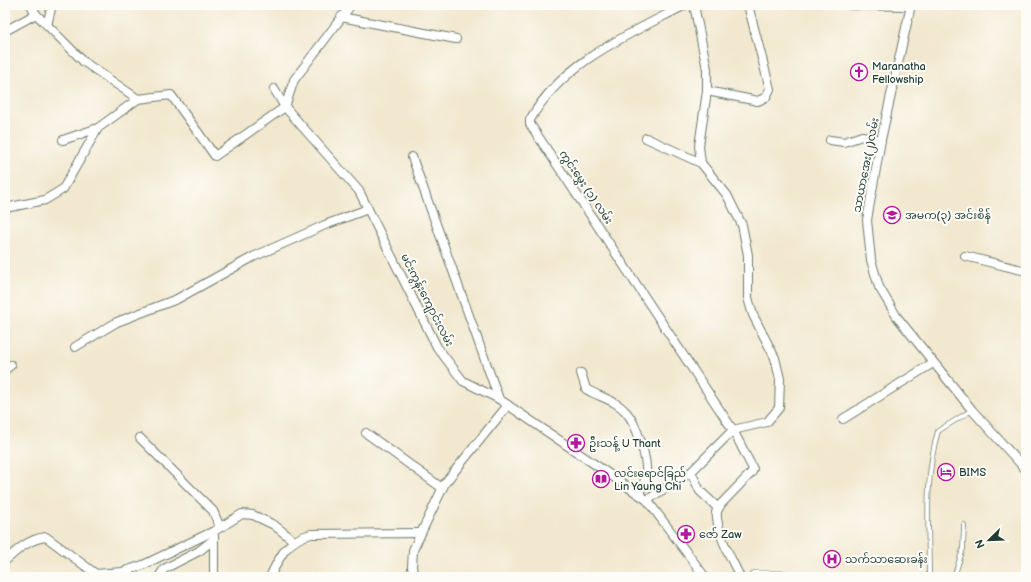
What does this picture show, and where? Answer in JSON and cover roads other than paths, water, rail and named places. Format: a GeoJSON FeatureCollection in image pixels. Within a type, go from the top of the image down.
{"type":"FeatureCollection","features":[{"type":"Feature","properties":{"kind":"main road"},"geometry":{"type":"LineString","coordinates":[[756,577],[783,577]]}},
{"type":"Feature","properties":{"kind":"street"},"geometry":{"type":"LineString","coordinates":[[31,5],[36,14],[84,62],[138,99]]}},
{"type":"Feature","properties":{"kind":"street"},"geometry":{"type":"LineString","coordinates":[[47,24],[52,5]]}},
{"type":"Feature","properties":{"kind":"street"},"geometry":{"type":"LineString","coordinates":[[63,140],[98,128],[138,99],[171,95],[215,156],[285,107],[294,80],[351,5]]}},
{"type":"Feature","properties":{"kind":"street","name":"ကွင်းမွှေး (၁) လမ်း"},"geometry":{"type":"LineString","coordinates":[[685,5],[597,52],[555,86],[530,120],[530,124],[733,430]]}},
{"type":"Feature","properties":{"kind":"street"},"geometry":{"type":"LineString","coordinates":[[694,5],[707,69],[707,91],[699,146],[701,163]]}},
{"type":"Feature","properties":{"kind":"street"},"geometry":{"type":"LineString","coordinates":[[707,91],[758,101],[766,97],[770,89],[748,5]]}},
{"type":"Feature","properties":{"kind":"street"},"geometry":{"type":"LineString","coordinates":[[851,5],[911,5]]}},
{"type":"Feature","properties":{"kind":"street","name":"သာယာအေး(၂)လမ်း"},"geometry":{"type":"LineString","coordinates":[[911,5],[881,140],[867,220],[871,260],[880,287],[897,317],[972,410],[1026,470]]}},
{"type":"Feature","properties":{"kind":"street"},"geometry":{"type":"LineString","coordinates":[[5,31],[36,14]]}},
{"type":"Feature","properties":{"kind":"street"},"geometry":{"type":"LineString","coordinates":[[341,17],[456,38]]}},
{"type":"Feature","properties":{"kind":"street","name":"မင်းကွန်းကျောင်းလမ်း"},"geometry":{"type":"LineString","coordinates":[[274,89],[285,107],[359,191],[437,347],[463,381],[499,399],[647,500],[705,577]]}},
{"type":"Feature","properties":{"kind":"street"},"geometry":{"type":"LineString","coordinates":[[5,208],[45,200],[63,189],[98,128]]}},
{"type":"Feature","properties":{"kind":"street"},"geometry":{"type":"LineString","coordinates":[[830,140],[844,142],[862,136],[881,140]]}},
{"type":"Feature","properties":{"kind":"street"},"geometry":{"type":"LineString","coordinates":[[646,138],[701,163],[727,195],[742,225],[748,255],[748,298],[753,315],[775,358],[780,379],[779,408],[767,422],[733,430],[691,472],[647,500]]}},
{"type":"Feature","properties":{"kind":"street"},"geometry":{"type":"LineString","coordinates":[[412,157],[499,399]]}},
{"type":"Feature","properties":{"kind":"street"},"geometry":{"type":"LineString","coordinates":[[75,346],[117,322],[177,299],[253,257],[325,225],[368,209]]}},
{"type":"Feature","properties":{"kind":"street"},"geometry":{"type":"LineString","coordinates":[[965,256],[1026,271]]}},
{"type":"Feature","properties":{"kind":"street"},"geometry":{"type":"LineString","coordinates":[[843,419],[933,363]]}},
{"type":"Feature","properties":{"kind":"street"},"geometry":{"type":"LineString","coordinates":[[581,373],[586,389],[611,400],[626,412],[634,426],[641,445],[646,466],[646,477],[639,494]]}},
{"type":"Feature","properties":{"kind":"street"},"geometry":{"type":"LineString","coordinates":[[414,577],[412,567],[413,550],[442,488],[508,405]]}},
{"type":"Feature","properties":{"kind":"street"},"geometry":{"type":"LineString","coordinates":[[716,513],[721,504],[753,471],[733,430]]}},
{"type":"Feature","properties":{"kind":"street"},"geometry":{"type":"LineString","coordinates":[[366,433],[442,488]]}},
{"type":"Feature","properties":{"kind":"street"},"geometry":{"type":"LineString","coordinates":[[140,438],[213,511],[218,528],[213,540],[214,577]]}},
{"type":"Feature","properties":{"kind":"street"},"geometry":{"type":"LineString","coordinates":[[691,472],[700,492],[717,507],[716,513],[723,540],[740,577]]}},
{"type":"Feature","properties":{"kind":"street"},"geometry":{"type":"LineString","coordinates":[[5,561],[19,548],[38,538],[46,538],[96,576],[122,572],[143,565],[218,528],[242,514],[253,514],[274,525],[293,540]]}},
{"type":"Feature","properties":{"kind":"street"},"geometry":{"type":"LineString","coordinates":[[270,577],[278,559],[293,540],[311,534],[420,533]]}},
{"type":"Feature","properties":{"kind":"street"},"geometry":{"type":"LineString","coordinates":[[160,577],[164,569],[199,551],[213,540]]}},
{"type":"Feature","properties":{"kind":"lane"},"geometry":{"type":"LineString","coordinates":[[929,577],[929,485],[933,448],[938,431],[972,410]]}},
{"type":"Feature","properties":{"kind":"lane"},"geometry":{"type":"LineString","coordinates":[[954,577],[963,549],[964,525]]}},
{"type":"Feature","properties":{"kind":"place","name":"Maranatha Fellowship"},"geometry":{"type":"Point","coordinates":[859,72]}},
{"type":"Feature","properties":{"kind":"place","name":"အမက(၃) အင်းစိန်"},"geometry":{"type":"Point","coordinates":[892,215]}},
{"type":"Feature","properties":{"kind":"place","name":"ဦးသန့် U Thant"},"geometry":{"type":"Point","coordinates":[576,443]}},
{"type":"Feature","properties":{"kind":"place","name":"BIMS"},"geometry":{"type":"Point","coordinates":[946,472]}},
{"type":"Feature","properties":{"kind":"place","name":"လင်းရောင်ခြည် Lin Yaung Chi"},"geometry":{"type":"Point","coordinates":[601,479]}},
{"type":"Feature","properties":{"kind":"place","name":"ဇော် Zaw"},"geometry":{"type":"Point","coordinates":[686,534]}},
{"type":"Feature","properties":{"kind":"place","name":"သက်သာဆေးခန်း"},"geometry":{"type":"Point","coordinates":[832,559]}}]}
